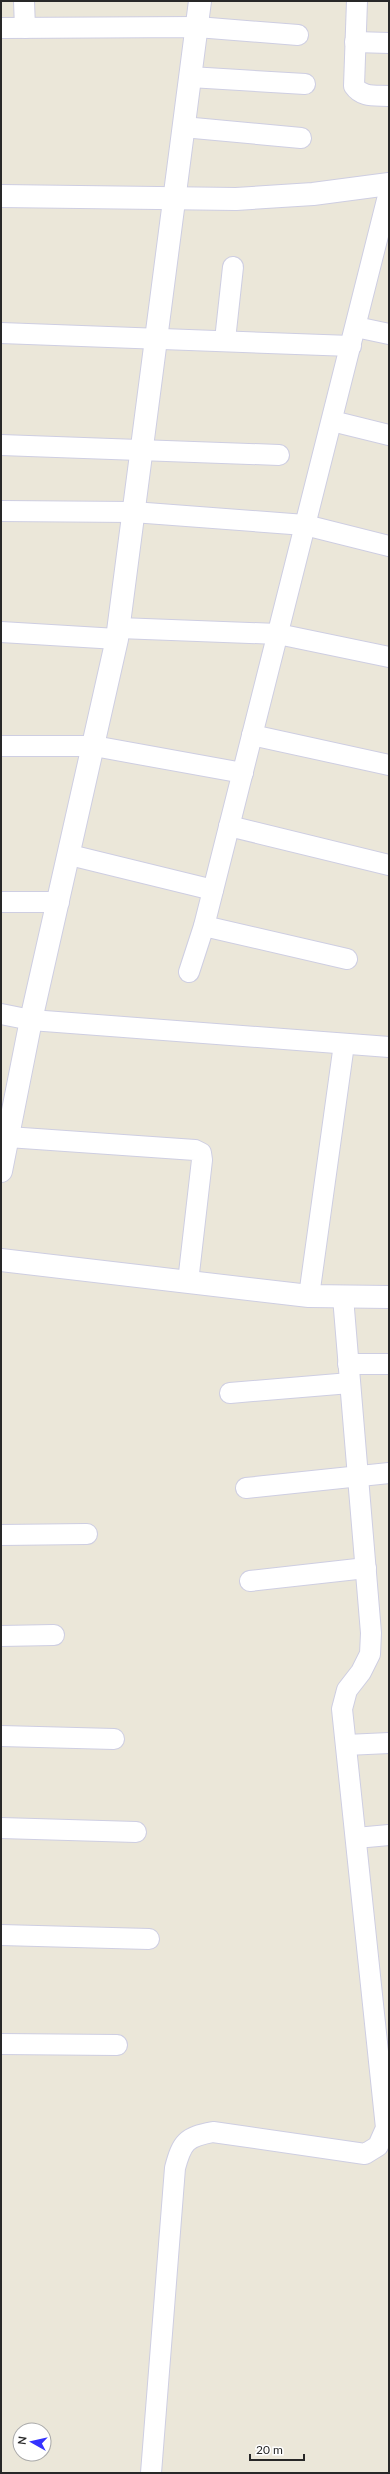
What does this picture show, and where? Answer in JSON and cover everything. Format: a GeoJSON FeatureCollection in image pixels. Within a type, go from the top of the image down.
{"type":"FeatureCollection","features":[{"type":"Feature","properties":{"kind":"street"},"geometry":{"type":"LineString","coordinates":[[24,1],[25,28]]}},
{"type":"Feature","properties":{"kind":"street"},"geometry":{"type":"LineString","coordinates":[[1,1171],[31,1020],[70,855],[118,633],[173,199],[200,1]]}},
{"type":"Feature","properties":{"kind":"street"},"geometry":{"type":"LineString","coordinates":[[356,1],[354,86],[358,92],[364,95],[389,96]]}},
{"type":"Feature","properties":{"kind":"street"},"geometry":{"type":"LineString","coordinates":[[1,28],[197,27],[298,35]]}},
{"type":"Feature","properties":{"kind":"street"},"geometry":{"type":"LineString","coordinates":[[356,42],[389,43]]}},
{"type":"Feature","properties":{"kind":"street"},"geometry":{"type":"LineString","coordinates":[[190,77],[305,84]]}},
{"type":"Feature","properties":{"kind":"street"},"geometry":{"type":"LineString","coordinates":[[183,127],[301,138]]}},
{"type":"Feature","properties":{"kind":"street"},"geometry":{"type":"LineString","coordinates":[[1,196],[244,199],[314,194],[389,184]]}},
{"type":"Feature","properties":{"kind":"street"},"geometry":{"type":"LineString","coordinates":[[189,972],[204,926],[353,337],[383,242],[389,192]]}},
{"type":"Feature","properties":{"kind":"street"},"geometry":{"type":"LineString","coordinates":[[225,340],[232,267]]}},
{"type":"Feature","properties":{"kind":"street"},"geometry":{"type":"LineString","coordinates":[[1,333],[225,340],[353,337],[389,334]]}},
{"type":"Feature","properties":{"kind":"street"},"geometry":{"type":"LineString","coordinates":[[332,421],[389,435]]}},
{"type":"Feature","properties":{"kind":"street"},"geometry":{"type":"LineString","coordinates":[[1,445],[279,455]]}},
{"type":"Feature","properties":{"kind":"street"},"geometry":{"type":"LineString","coordinates":[[1,511],[134,512],[306,525],[389,546]]}},
{"type":"Feature","properties":{"kind":"street"},"geometry":{"type":"LineString","coordinates":[[1,632],[278,634],[389,657]]}},
{"type":"Feature","properties":{"kind":"street"},"geometry":{"type":"LineString","coordinates":[[252,735],[389,765]]}},
{"type":"Feature","properties":{"kind":"street"},"geometry":{"type":"LineString","coordinates":[[1,746],[94,746],[242,773]]}},
{"type":"Feature","properties":{"kind":"street"},"geometry":{"type":"LineString","coordinates":[[229,826],[389,865]]}},
{"type":"Feature","properties":{"kind":"street"},"geometry":{"type":"LineString","coordinates":[[70,855],[213,890]]}},
{"type":"Feature","properties":{"kind":"street"},"geometry":{"type":"LineString","coordinates":[[1,902],[59,902]]}},
{"type":"Feature","properties":{"kind":"street"},"geometry":{"type":"LineString","coordinates":[[204,926],[347,959]]}},
{"type":"Feature","properties":{"kind":"street"},"geometry":{"type":"LineString","coordinates":[[1,1014],[31,1020],[389,1047]]}},
{"type":"Feature","properties":{"kind":"street"},"geometry":{"type":"LineString","coordinates":[[309,1296],[344,1044]]}},
{"type":"Feature","properties":{"kind":"street"},"geometry":{"type":"LineString","coordinates":[[8,1137],[195,1150],[201,1153],[202,1160],[188,1282]]}},
{"type":"Feature","properties":{"kind":"street"},"geometry":{"type":"LineString","coordinates":[[1,1260],[309,1296],[389,1297]]}},
{"type":"Feature","properties":{"kind":"street"},"geometry":{"type":"LineString","coordinates":[[152,2473],[175,2168],[180,2149],[194,2136],[213,2132],[365,2154],[378,2146],[386,2128],[382,2026],[356,1838],[342,1709],[347,1690],[361,1672],[370,1654],[371,1633],[343,1297]]}},
{"type":"Feature","properties":{"kind":"street"},"geometry":{"type":"LineString","coordinates":[[230,1393],[349,1373],[389,1364]]}},
{"type":"Feature","properties":{"kind":"street"},"geometry":{"type":"LineString","coordinates":[[246,1488],[389,1473]]}},
{"type":"Feature","properties":{"kind":"street"},"geometry":{"type":"LineString","coordinates":[[1,1535],[86,1534]]}},
{"type":"Feature","properties":{"kind":"street"},"geometry":{"type":"LineString","coordinates":[[250,1580],[366,1568]]}},
{"type":"Feature","properties":{"kind":"street"},"geometry":{"type":"LineString","coordinates":[[1,1636],[54,1635]]}},
{"type":"Feature","properties":{"kind":"street"},"geometry":{"type":"LineString","coordinates":[[1,1736],[114,1739]]}},
{"type":"Feature","properties":{"kind":"street"},"geometry":{"type":"LineString","coordinates":[[346,1745],[389,1743]]}},
{"type":"Feature","properties":{"kind":"street"},"geometry":{"type":"LineString","coordinates":[[1,1828],[136,1832]]}},
{"type":"Feature","properties":{"kind":"street"},"geometry":{"type":"LineString","coordinates":[[356,1838],[389,1835]]}},
{"type":"Feature","properties":{"kind":"street"},"geometry":{"type":"LineString","coordinates":[[1,1936],[149,1939]]}},
{"type":"Feature","properties":{"kind":"street"},"geometry":{"type":"LineString","coordinates":[[1,2044],[117,2045]]}}]}
